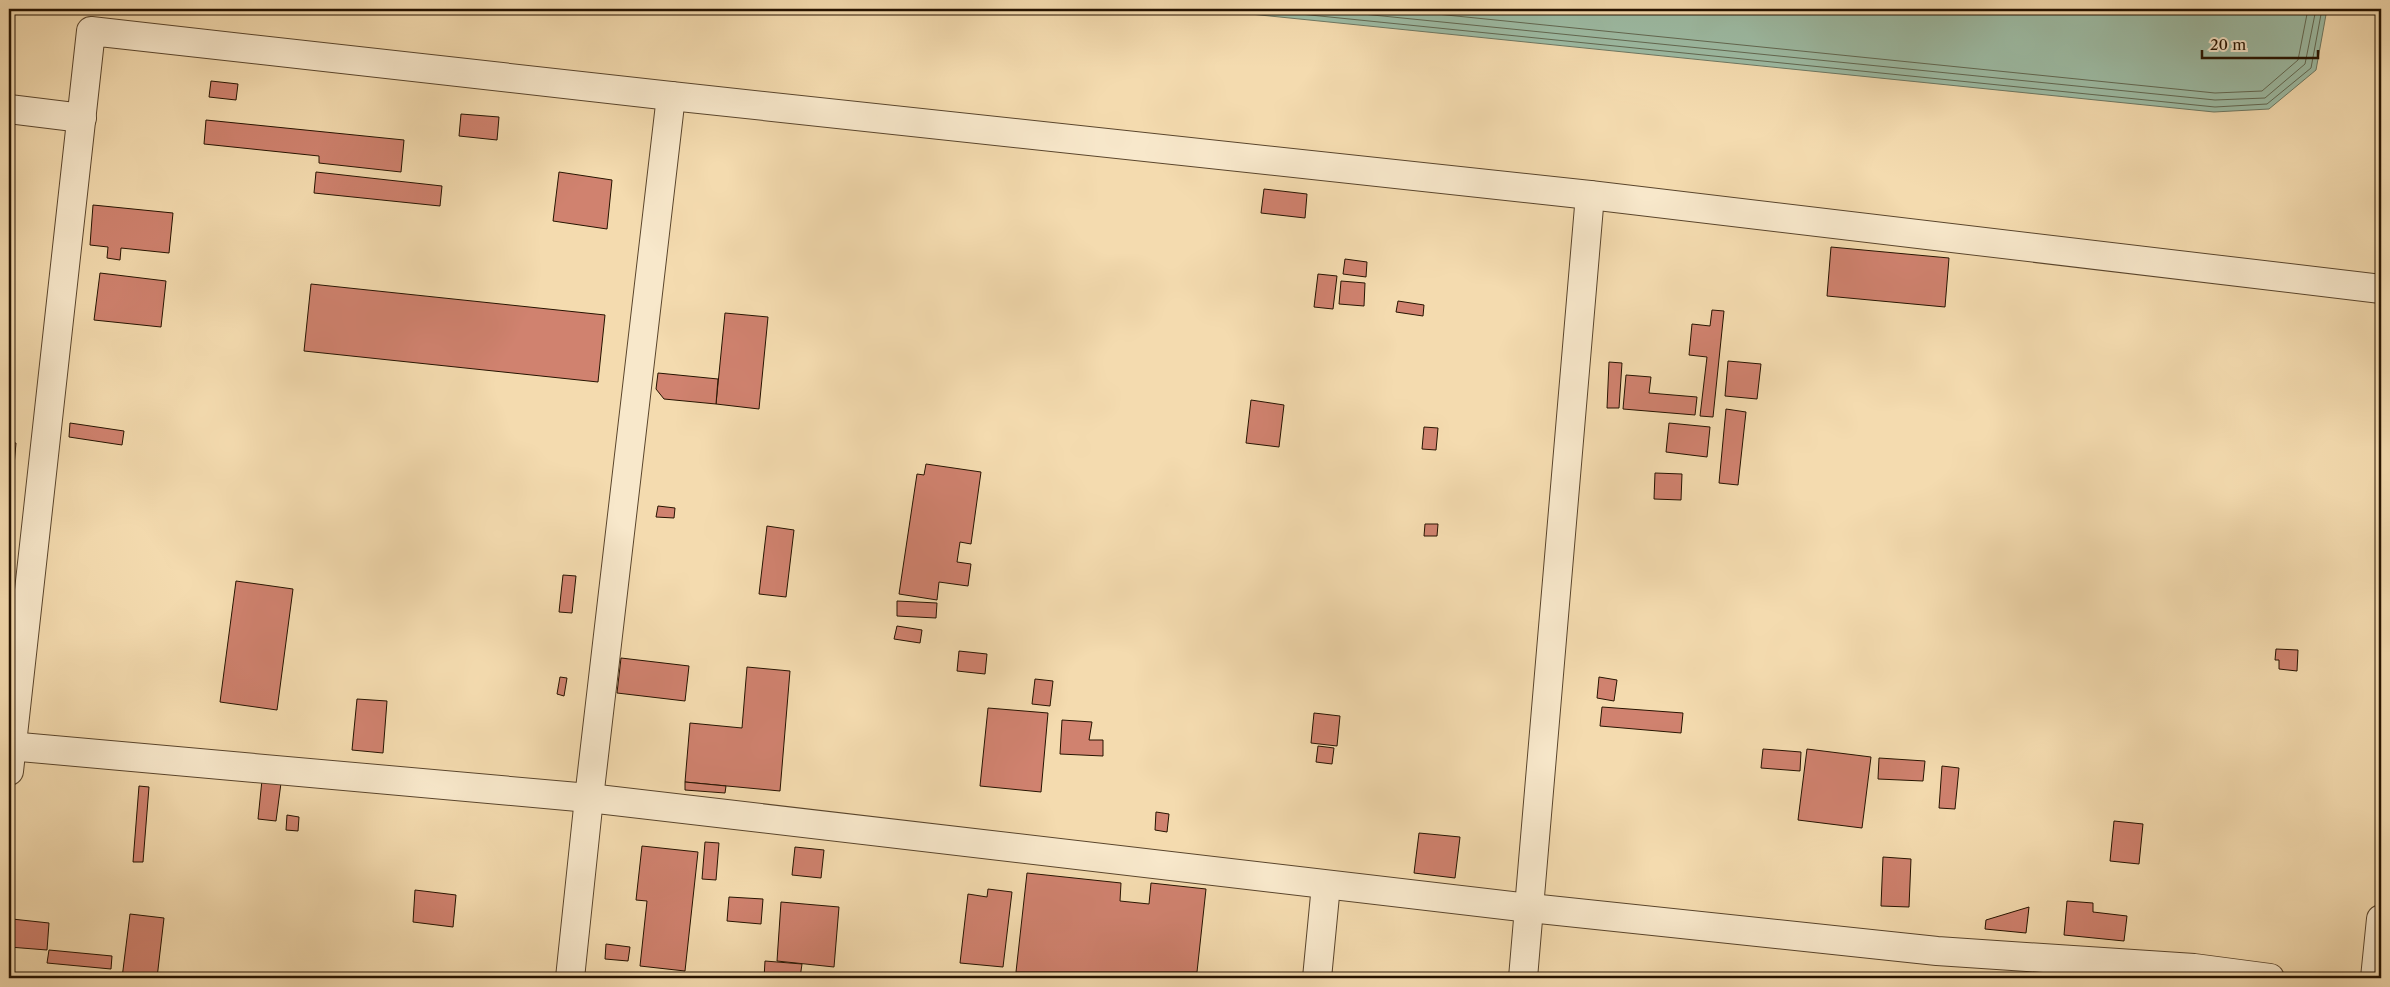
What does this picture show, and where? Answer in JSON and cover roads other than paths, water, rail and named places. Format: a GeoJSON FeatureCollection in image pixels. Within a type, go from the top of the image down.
{"type":"FeatureCollection","features":[{"type":"Feature","properties":{"kind":"street"},"geometry":{"type":"LineString","coordinates":[[2270,978],[2194,968],[1937,951],[1530,908],[589,798],[10,754],[91,30],[671,96],[1590,195],[2381,289]]}},
{"type":"Feature","properties":{"kind":"street"},"geometry":{"type":"LineString","coordinates":[[570,978],[589,798],[671,96]]}},
{"type":"Feature","properties":{"kind":"street"},"geometry":{"type":"LineString","coordinates":[[9,109],[82,118]]}},
{"type":"Feature","properties":{"kind":"street"},"geometry":{"type":"LineString","coordinates":[[1523,978],[1590,195]]}},
{"type":"Feature","properties":{"kind":"street"},"geometry":{"type":"LineString","coordinates":[[1317,978],[1326,885]]}},
{"type":"Feature","properties":{"kind":"street"},"geometry":{"type":"LineString","coordinates":[[2375,978],[2381,919]]}},
{"type":"Feature","properties":{"kind":"water"},"geometry":{"type":"Polygon","coordinates":[[[1201,9],[2327,9],[2316,70],[2269,109],[2214,112],[1201,9]]]}}]}
